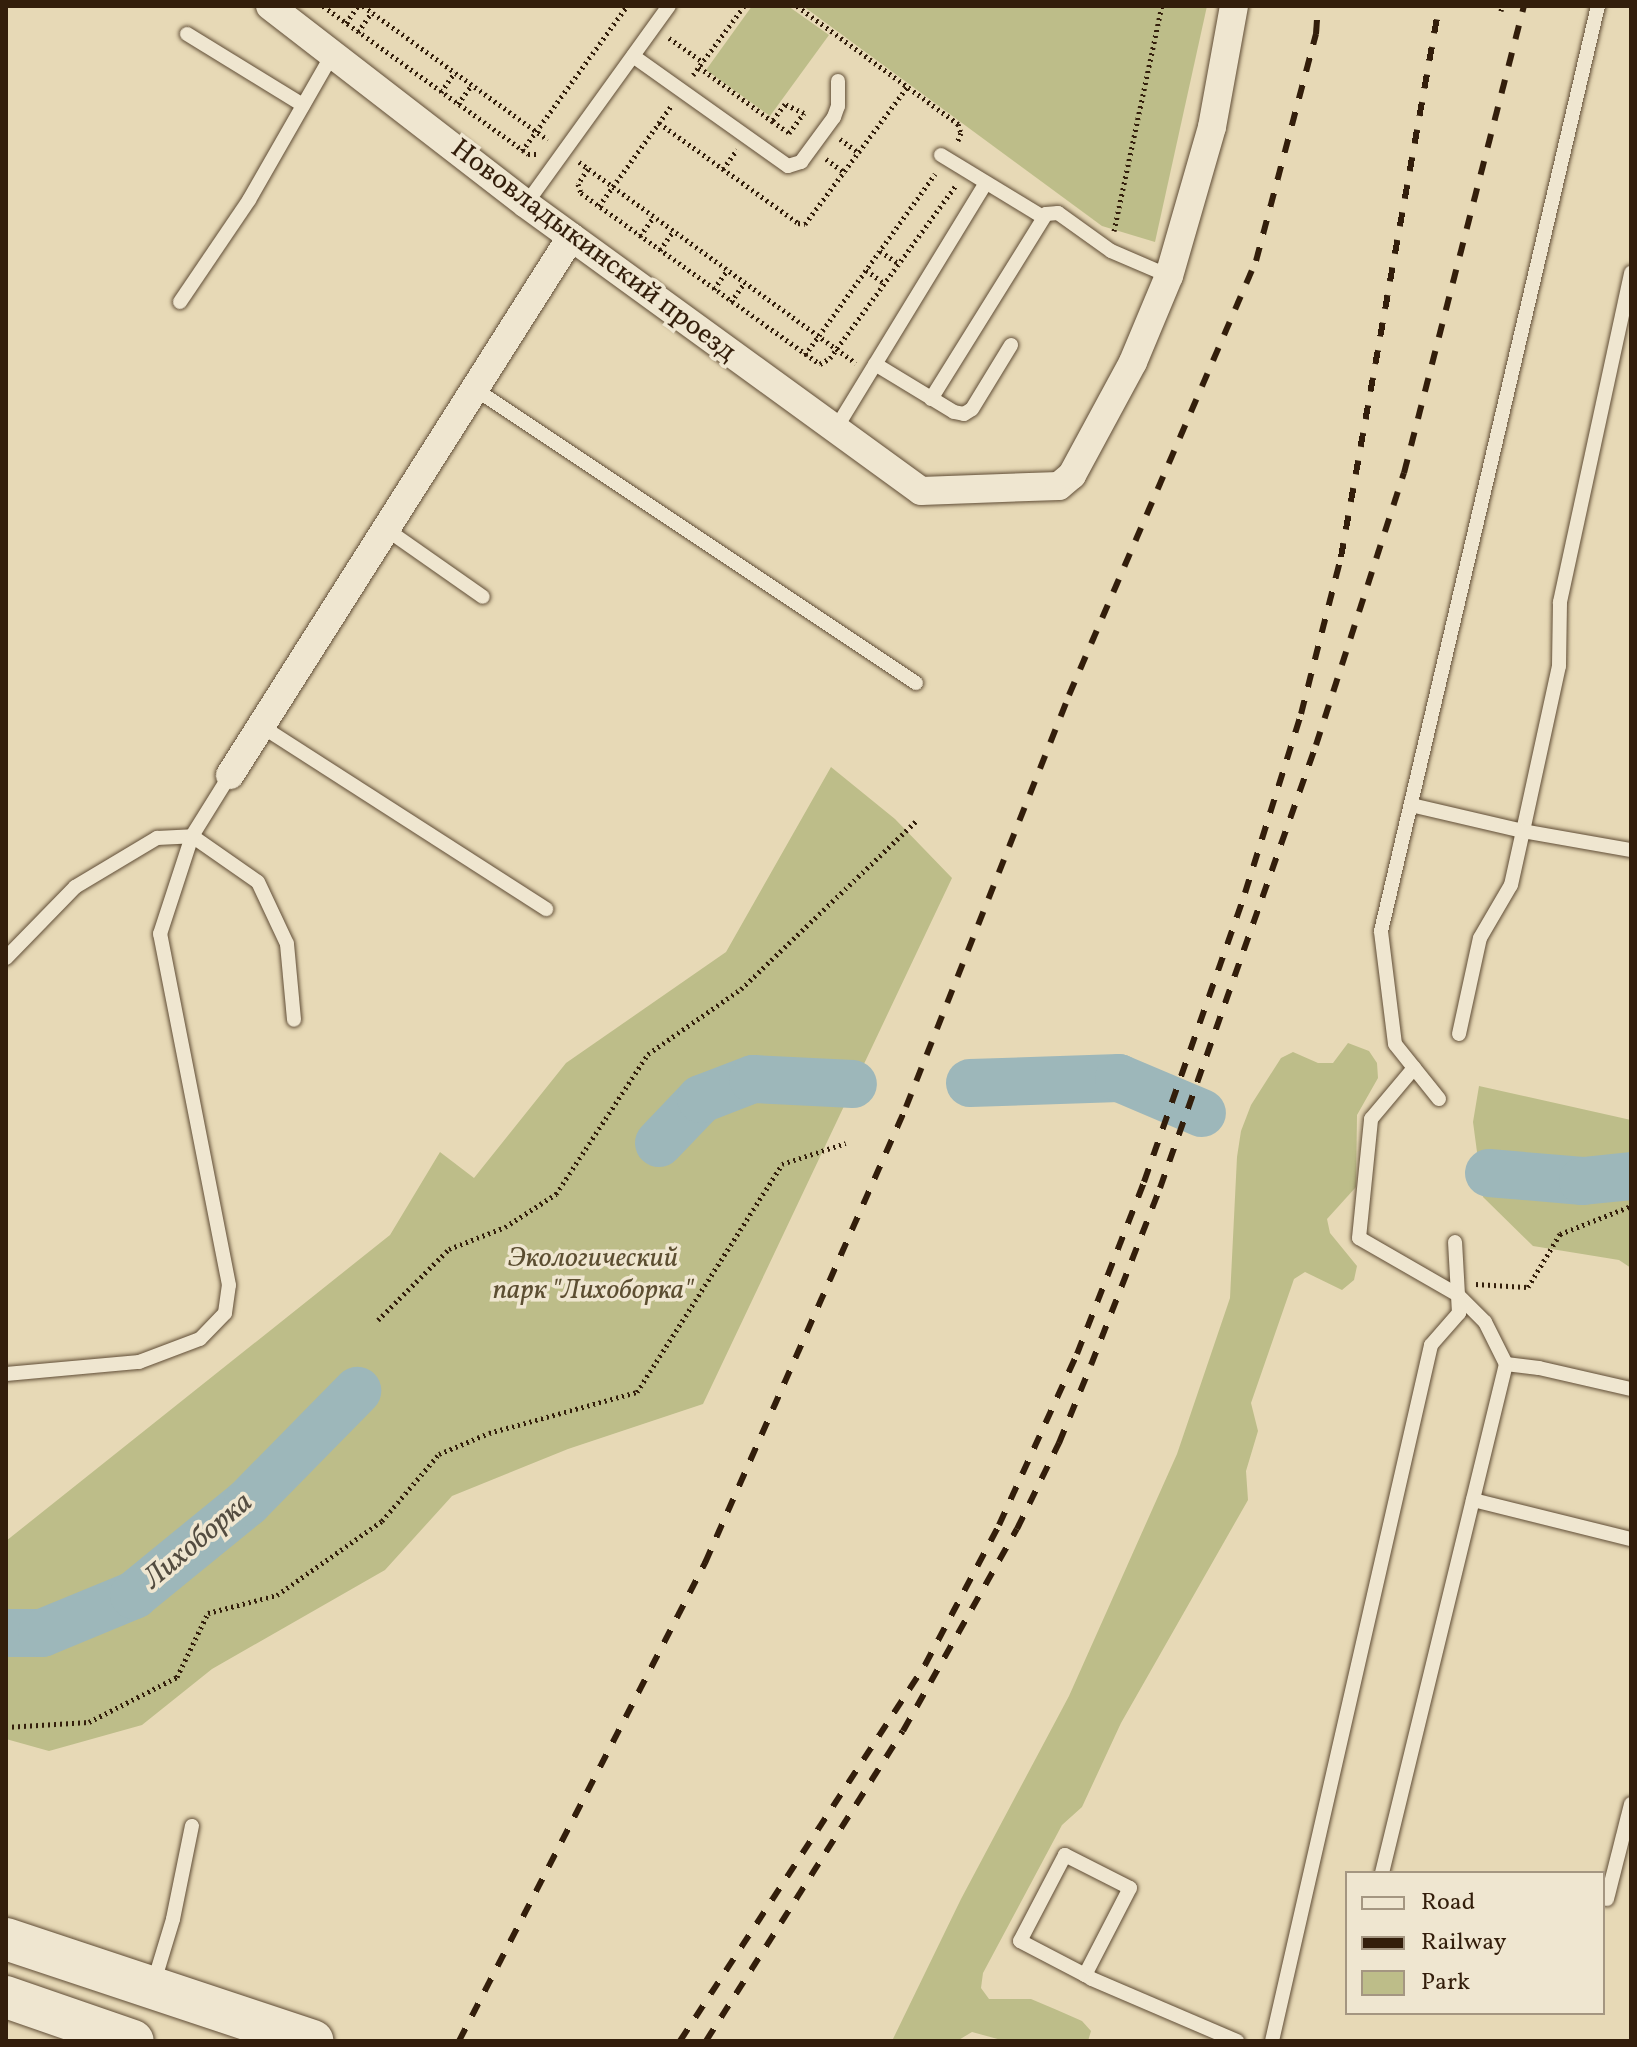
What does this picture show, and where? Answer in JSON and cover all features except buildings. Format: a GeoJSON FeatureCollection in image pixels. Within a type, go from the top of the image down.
{"type":"FeatureCollection","features":[{"type":"Feature","properties":{"kind":"main road"},"geometry":{"type":"LineString","coordinates":[[6,1939],[153,1985],[312,2041]]}},
{"type":"Feature","properties":{"kind":"main road"},"geometry":{"type":"LineString","coordinates":[[6,1997],[133,2041]]}},
{"type":"Feature","properties":{"kind":"street","name":"Нововладыкинский проезд"},"geometry":{"type":"LineString","coordinates":[[270,6],[526,204],[921,491],[1059,486],[1072,475],[1133,362],[1169,276]]}},
{"type":"Feature","properties":{"kind":"street"},"geometry":{"type":"LineString","coordinates":[[1169,276],[1212,127],[1234,6]]}},
{"type":"Feature","properties":{"kind":"street"},"geometry":{"type":"LineString","coordinates":[[230,775],[571,237]]}},
{"type":"Feature","properties":{"kind":"lane"},"geometry":{"type":"LineString","coordinates":[[526,204],[669,6]]}},
{"type":"Feature","properties":{"kind":"lane"},"geometry":{"type":"LineString","coordinates":[[1439,1099],[1395,1044],[1381,931],[1598,6]]}},
{"type":"Feature","properties":{"kind":"lane"},"geometry":{"type":"LineString","coordinates":[[187,34],[303,105]]}},
{"type":"Feature","properties":{"kind":"lane"},"geometry":{"type":"LineString","coordinates":[[180,302],[249,200],[332,55]]}},
{"type":"Feature","properties":{"kind":"lane"},"geometry":{"type":"LineString","coordinates":[[633,56],[783,164],[793,166],[801,162],[836,113],[838,81]]}},
{"type":"Feature","properties":{"kind":"lane"},"geometry":{"type":"LineString","coordinates":[[944,157],[1043,217]]}},
{"type":"Feature","properties":{"kind":"lane"},"geometry":{"type":"LineString","coordinates":[[835,430],[986,183]]}},
{"type":"Feature","properties":{"kind":"lane"},"geometry":{"type":"LineString","coordinates":[[931,399],[1043,217],[1049,213],[1058,213],[1111,251],[1169,276]]}},
{"type":"Feature","properties":{"kind":"lane"},"geometry":{"type":"LineString","coordinates":[[1459,1034],[1480,938],[1511,885],[1559,666],[1560,602],[1631,273]]}},
{"type":"Feature","properties":{"kind":"lane"},"geometry":{"type":"LineString","coordinates":[[872,369],[954,412],[968,413],[1011,345]]}},
{"type":"Feature","properties":{"kind":"lane"},"geometry":{"type":"LineString","coordinates":[[475,389],[916,683]]}},
{"type":"Feature","properties":{"kind":"lane"},"geometry":{"type":"LineString","coordinates":[[386,529],[483,597]]}},
{"type":"Feature","properties":{"kind":"lane"},"geometry":{"type":"LineString","coordinates":[[261,726],[546,909]]}},
{"type":"Feature","properties":{"kind":"lane"},"geometry":{"type":"LineString","coordinates":[[6,1374],[139,1362],[200,1339],[225,1313],[229,1285],[160,934],[192,836],[230,775]]}},
{"type":"Feature","properties":{"kind":"lane"},"geometry":{"type":"LineString","coordinates":[[1411,805],[1523,831],[1631,850]]}},
{"type":"Feature","properties":{"kind":"lane"},"geometry":{"type":"LineString","coordinates":[[6,958],[75,887],[157,838],[192,836],[258,882],[287,944],[294,1020]]}},
{"type":"Feature","properties":{"kind":"lane"},"geometry":{"type":"LineString","coordinates":[[1382,1871],[1506,1364],[1485,1322],[1458,1295],[1359,1238],[1371,1119],[1414,1068]]}},
{"type":"Feature","properties":{"kind":"lane"},"geometry":{"type":"LineString","coordinates":[[1272,2041],[1431,1345],[1459,1313],[1455,1242]]}},
{"type":"Feature","properties":{"kind":"lane"},"geometry":{"type":"LineString","coordinates":[[1506,1364],[1539,1368],[1631,1389]]}},
{"type":"Feature","properties":{"kind":"lane"},"geometry":{"type":"LineString","coordinates":[[1473,1500],[1631,1539]]}},
{"type":"Feature","properties":{"kind":"lane"},"geometry":{"type":"LineString","coordinates":[[1607,1899],[1631,1804]]}},
{"type":"Feature","properties":{"kind":"lane"},"geometry":{"type":"LineString","coordinates":[[153,1985],[173,1919],[192,1826]]}},
{"type":"Feature","properties":{"kind":"lane"},"geometry":{"type":"LineString","coordinates":[[1085,1975],[1130,1888],[1065,1855],[1020,1941],[1085,1975],[1237,2041]]}},
{"type":"Feature","properties":{"kind":"path"},"geometry":{"type":"LineString","coordinates":[[323,6],[522,151],[537,154],[558,128]]}},
{"type":"Feature","properties":{"kind":"path"},"geometry":{"type":"LineString","coordinates":[[346,23],[361,6],[372,12],[837,349],[872,369]]}},
{"type":"Feature","properties":{"kind":"path"},"geometry":{"type":"LineString","coordinates":[[522,151],[627,6]]}},
{"type":"Feature","properties":{"kind":"path"},"geometry":{"type":"LineString","coordinates":[[599,206],[744,6]]}},
{"type":"Feature","properties":{"kind":"path"},"geometry":{"type":"LineString","coordinates":[[797,6],[958,124],[961,137],[805,355]]}},
{"type":"Feature","properties":{"kind":"path"},"geometry":{"type":"LineString","coordinates":[[1112,240],[1162,6]]}},
{"type":"Feature","properties":{"kind":"path"},"geometry":{"type":"LineString","coordinates":[[358,32],[372,12]]}},
{"type":"Feature","properties":{"kind":"path"},"geometry":{"type":"LineString","coordinates":[[685,49],[701,65],[772,121],[789,133],[804,113],[787,103],[772,121]]}},
{"type":"Feature","properties":{"kind":"path"},"geometry":{"type":"LineString","coordinates":[[441,92],[455,72]]}},
{"type":"Feature","properties":{"kind":"path"},"geometry":{"type":"LineString","coordinates":[[458,104],[472,85]]}},
{"type":"Feature","properties":{"kind":"path"},"geometry":{"type":"LineString","coordinates":[[588,169],[578,187],[599,206],[820,364],[826,363],[837,349],[966,171]]}},
{"type":"Feature","properties":{"kind":"path"},"geometry":{"type":"LineString","coordinates":[[640,236],[654,217]]}},
{"type":"Feature","properties":{"kind":"path"},"geometry":{"type":"LineString","coordinates":[[660,250],[674,230]]}},
{"type":"Feature","properties":{"kind":"path"},"geometry":{"type":"LineString","coordinates":[[880,251],[899,264]]}},
{"type":"Feature","properties":{"kind":"path"},"geometry":{"type":"LineString","coordinates":[[714,289],[728,269]]}},
{"type":"Feature","properties":{"kind":"path"},"geometry":{"type":"LineString","coordinates":[[866,270],[884,283]]}},
{"type":"Feature","properties":{"kind":"path"},"geometry":{"type":"LineString","coordinates":[[731,302],[745,282]]}},
{"type":"Feature","properties":{"kind":"path"},"geometry":{"type":"LineString","coordinates":[[378,1320],[449,1249],[505,1227],[556,1194],[648,1054],[741,989],[918,819]]}},
{"type":"Feature","properties":{"kind":"path"},"geometry":{"type":"LineString","coordinates":[[6,1727],[89,1722],[177,1677],[208,1613],[277,1595],[382,1521],[439,1454],[489,1433],[637,1392],[782,1164],[846,1143]]}},
{"type":"Feature","properties":{"kind":"path"},"geometry":{"type":"LineString","coordinates":[[1458,1295],[1478,1283],[1528,1287],[1560,1234],[1631,1206]]}},
{"type":"Feature","properties":{"kind":"green space"},"geometry":{"type":"Polygon","coordinates":[[[752,6],[788,6],[829,35],[770,116],[706,70],[752,6]]]}},
{"type":"Feature","properties":{"kind":"green space"},"geometry":{"type":"Polygon","coordinates":[[[803,6],[1207,6],[1155,242],[1102,226],[803,6]]]}},
{"type":"Feature","properties":{"kind":"green space","name":"Экологический парк \"Лихоборка\""},"geometry":{"type":"Polygon","coordinates":[[[831,767],[895,819],[952,878],[703,1404],[568,1449],[452,1496],[385,1570],[212,1669],[142,1725],[49,1751],[6,1739],[6,1541],[390,1235],[440,1152],[474,1178],[566,1063],[726,952],[831,767]]]}},
{"type":"Feature","properties":{"kind":"green space"},"geometry":{"type":"Polygon","coordinates":[[[1348,1043],[1369,1051],[1377,1063],[1378,1078],[1357,1115],[1356,1187],[1327,1219],[1330,1233],[1357,1266],[1354,1280],[1342,1290],[1305,1272],[1294,1279],[1251,1403],[1258,1431],[1246,1471],[1248,1500],[1121,1723],[1082,1807],[1062,1825],[983,1973],[981,1988],[989,1999],[1031,1999],[1057,2010],[1082,2021],[1091,2031],[1088,2041],[1005,2041],[972,2032],[957,2041],[892,2041],[961,1899],[1069,1696],[1177,1454],[1230,1298],[1237,1157],[1241,1131],[1251,1105],[1281,1058],[1293,1052],[1318,1063],[1333,1063],[1348,1043]]]}},
{"type":"Feature","properties":{"kind":"green space"},"geometry":{"type":"Polygon","coordinates":[[[1479,1086],[1631,1120],[1631,1268],[1619,1260],[1533,1246],[1483,1197],[1473,1122],[1479,1086]]]}},
{"type":"Feature","properties":{"kind":"waterway","name":"Лихоборка"},"geometry":{"type":"LineString","coordinates":[[970,1083],[1119,1078],[1202,1113]]}},
{"type":"Feature","properties":{"kind":"waterway","name":"Лихоборка"},"geometry":{"type":"LineString","coordinates":[[659,1143],[701,1099],[753,1079],[853,1084]]}},
{"type":"Feature","properties":{"kind":"waterway","name":"Лихоборка"},"geometry":{"type":"LineString","coordinates":[[1489,1173],[1583,1181],[1631,1176]]}},
{"type":"Feature","properties":{"kind":"waterway","name":"Лихоборка"},"geometry":{"type":"LineString","coordinates":[[6,1633],[42,1633],[134,1595],[248,1502],[357,1391]]}},
{"type":"Feature","properties":{"kind":"railway"},"geometry":{"type":"LineString","coordinates":[[459,2041],[705,1563],[906,1107],[1069,695],[1256,261],[1316,34],[1318,6]]}},
{"type":"Feature","properties":{"kind":"railway"},"geometry":{"type":"LineString","coordinates":[[680,2041],[925,1665],[999,1525],[1077,1354],[1144,1182],[1245,893],[1301,714],[1341,557],[1439,6]]}},
{"type":"Feature","properties":{"kind":"railway"},"geometry":{"type":"LineString","coordinates":[[706,2041],[903,1731],[1017,1529],[1059,1443],[1091,1365],[1160,1188],[1316,745],[1404,473],[1524,6]]}}]}
